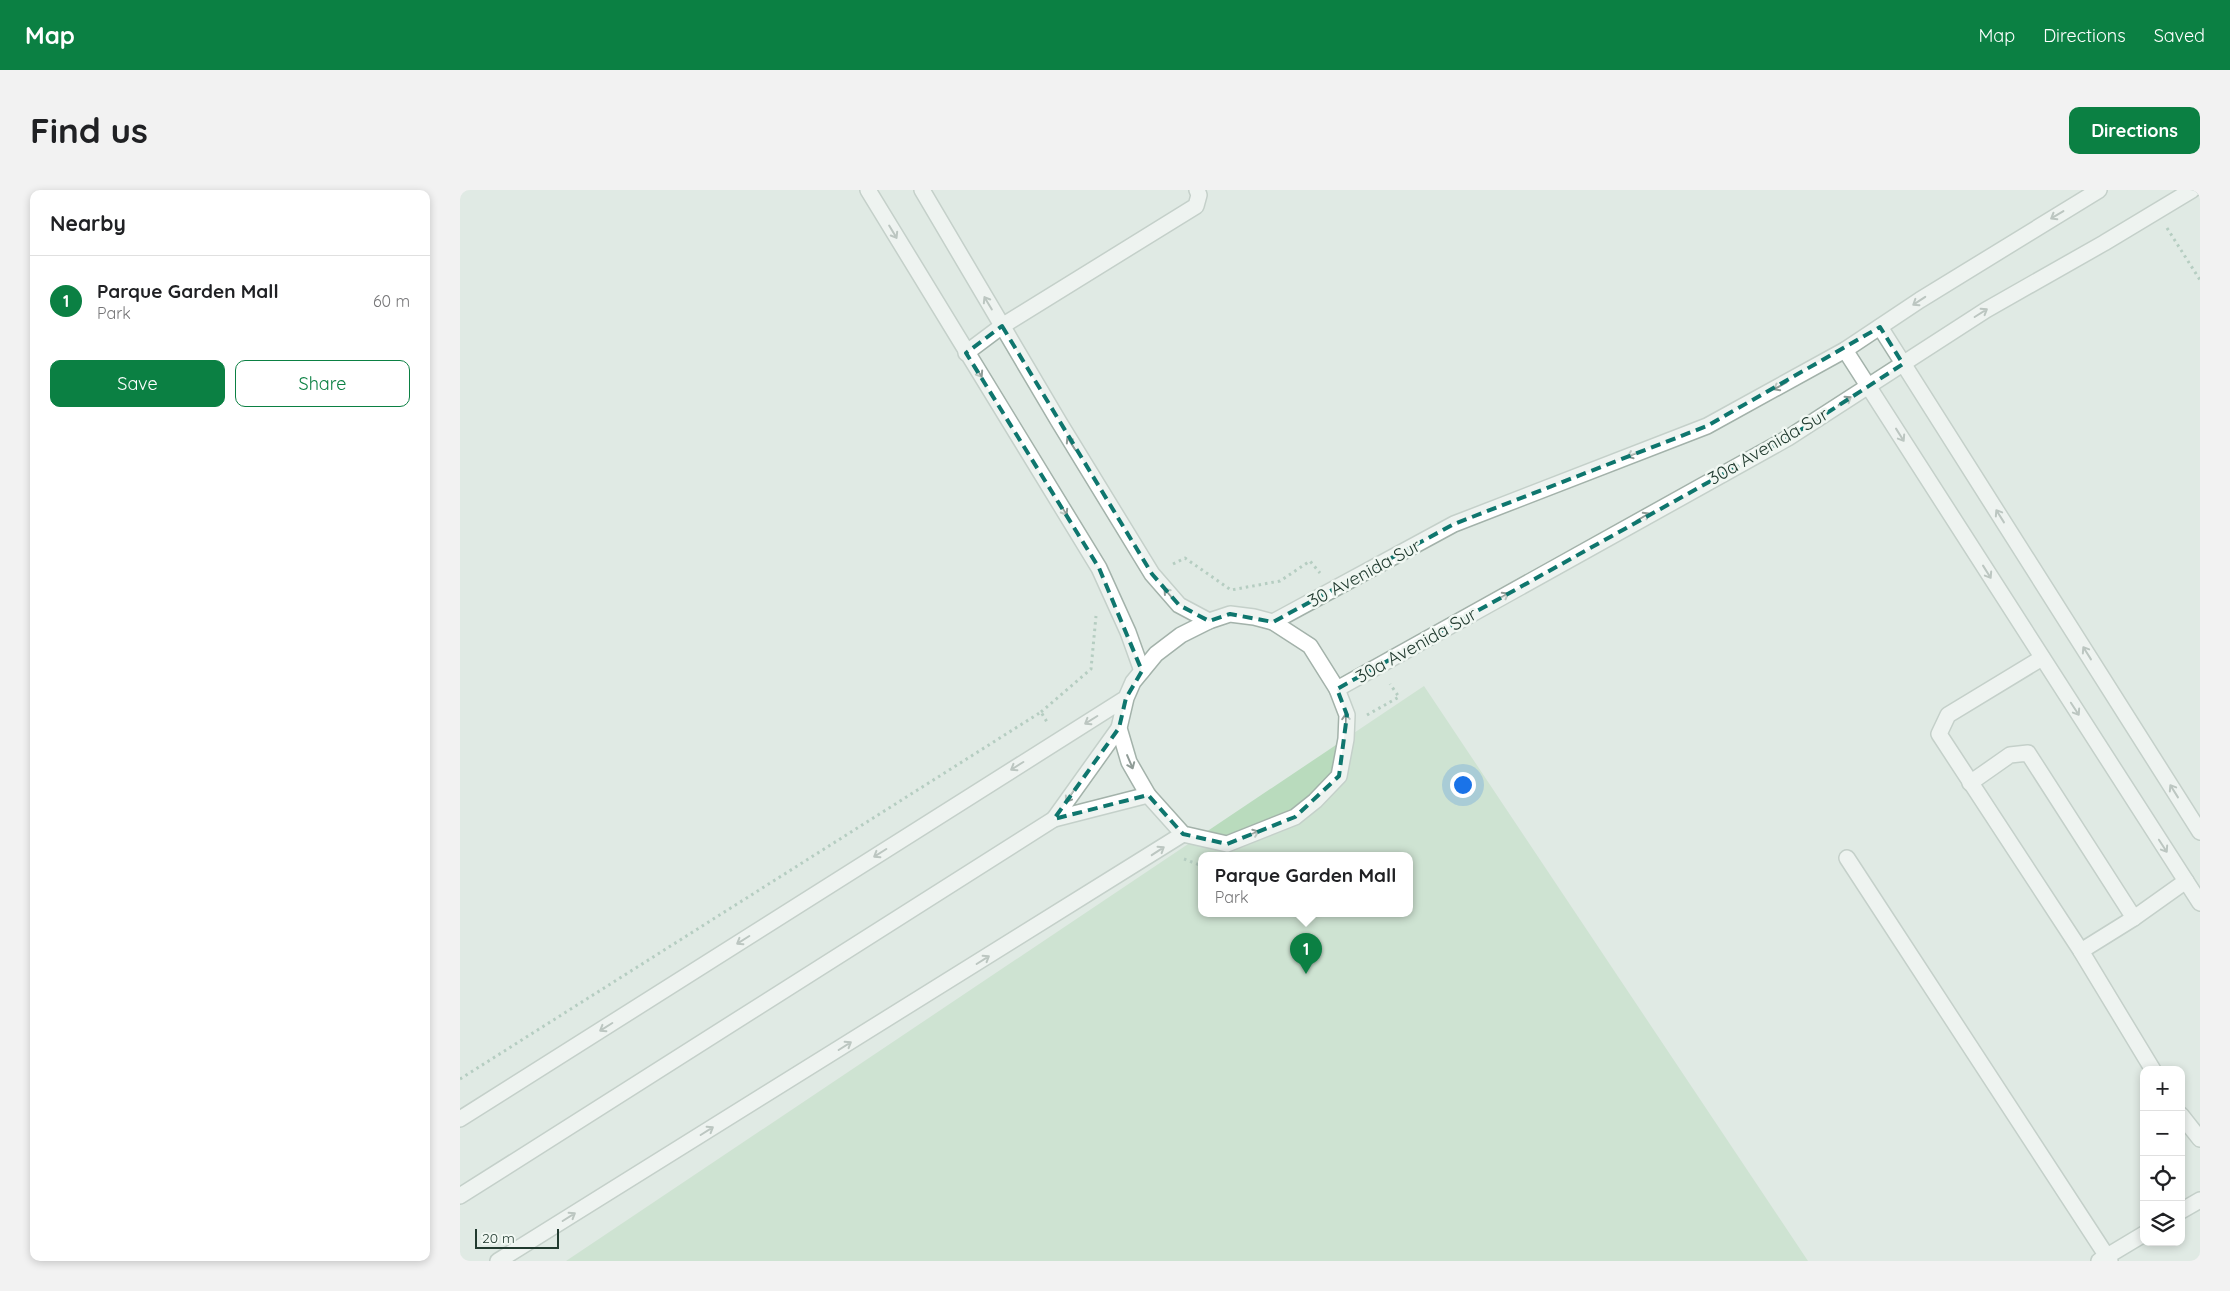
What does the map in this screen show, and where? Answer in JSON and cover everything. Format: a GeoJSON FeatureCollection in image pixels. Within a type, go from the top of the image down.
{"type":"FeatureCollection","features":[{"type":"Feature","properties":{"kind":"street"},"geometry":{"type":"LineString","coordinates":[[868,190],[1094,560],[1113,596],[1142,671]]}},
{"type":"Feature","properties":{"kind":"street"},"geometry":{"type":"LineString","coordinates":[[922,190],[1152,574],[1179,605],[1208,621]]}},
{"type":"Feature","properties":{"kind":"street"},"geometry":{"type":"LineString","coordinates":[[966,353],[1002,326],[1196,206],[1199,195],[1197,190]]}},
{"type":"Feature","properties":{"kind":"street"},"geometry":{"type":"LineString","coordinates":[[2099,190],[1845,350],[2200,904]]}},
{"type":"Feature","properties":{"kind":"street","name":"30a Avenida Sur"},"geometry":{"type":"LineString","coordinates":[[1337,689],[1788,438],[1986,310],[2192,190]]}},
{"type":"Feature","properties":{"kind":"street"},"geometry":{"type":"LineString","coordinates":[[1880,327],[2200,832]]}},
{"type":"Feature","properties":{"kind":"street","name":"30 Avenida Sur"},"geometry":{"type":"LineString","coordinates":[[1273,622],[1454,524],[1707,426],[1845,350]]}},
{"type":"Feature","properties":{"kind":"street"},"geometry":{"type":"LineString","coordinates":[[1054,819],[1120,728],[1126,698],[1133,682],[1156,654],[1181,634],[1208,621],[1230,614],[1254,617],[1273,622],[1310,646],[1337,689],[1347,715],[1346,739],[1339,776],[1315,801],[1295,817],[1228,844],[1184,834],[1148,795],[1130,762],[1120,728]]}},
{"type":"Feature","properties":{"kind":"street"},"geometry":{"type":"LineString","coordinates":[[2042,658],[1948,715],[1939,734],[2080,951],[2151,1066]]}},
{"type":"Feature","properties":{"kind":"street"},"geometry":{"type":"LineString","coordinates":[[460,1119],[1126,698]]}},
{"type":"Feature","properties":{"kind":"street"},"geometry":{"type":"LineString","coordinates":[[1970,783],[2010,755],[2028,753],[2134,918]]}},
{"type":"Feature","properties":{"kind":"street"},"geometry":{"type":"LineString","coordinates":[[460,1196],[1054,819],[1148,795]]}},
{"type":"Feature","properties":{"kind":"street"},"geometry":{"type":"LineString","coordinates":[[498,1261],[1184,834]]}},
{"type":"Feature","properties":{"kind":"street"},"geometry":{"type":"LineString","coordinates":[[1847,858],[2105,1259],[2140,1237]]}},
{"type":"Feature","properties":{"kind":"street"},"geometry":{"type":"LineString","coordinates":[[2080,951],[2134,918],[2186,881]]}},
{"type":"Feature","properties":{"kind":"street"},"geometry":{"type":"LineString","coordinates":[[2185,1120],[2200,1139]]}},
{"type":"Feature","properties":{"kind":"street"},"geometry":{"type":"LineString","coordinates":[[2185,1209],[2200,1200]]}},
{"type":"Feature","properties":{"kind":"path"},"geometry":{"type":"LineString","coordinates":[[2156,212],[2200,280]]}},
{"type":"Feature","properties":{"kind":"path"},"geometry":{"type":"LineString","coordinates":[[1152,574],[1185,558],[1231,590],[1280,581],[1310,561],[1335,588]]}},
{"type":"Feature","properties":{"kind":"path"},"geometry":{"type":"LineString","coordinates":[[460,1079],[1041,712],[1091,669],[1097,604],[1113,596]]}},
{"type":"Feature","properties":{"kind":"path"},"geometry":{"type":"LineString","coordinates":[[1041,712],[1059,740]]}},
{"type":"Feature","properties":{"kind":"highlighted area"},"geometry":{"type":"Polygon","coordinates":[[[1002,326],[1152,574],[1179,605],[1209,621],[1230,614],[1273,622],[1454,524],[1707,426],[1880,327],[1903,364],[1788,438],[1337,689],[1347,715],[1339,776],[1295,817],[1227,844],[1183,834],[1148,795],[1054,819],[1119,728],[1126,698],[1142,671],[1099,568],[966,353],[1002,326]]]}},
{"type":"Feature","properties":{"kind":"green space"},"geometry":{"type":"Polygon","coordinates":[[[1424,686],[1808,1261],[566,1261],[1424,686]]]}},
{"type":"Feature","properties":{"kind":"place","name":"Parque Garden Mall"},"geometry":{"type":"Point","coordinates":[1306,974]}}]}
